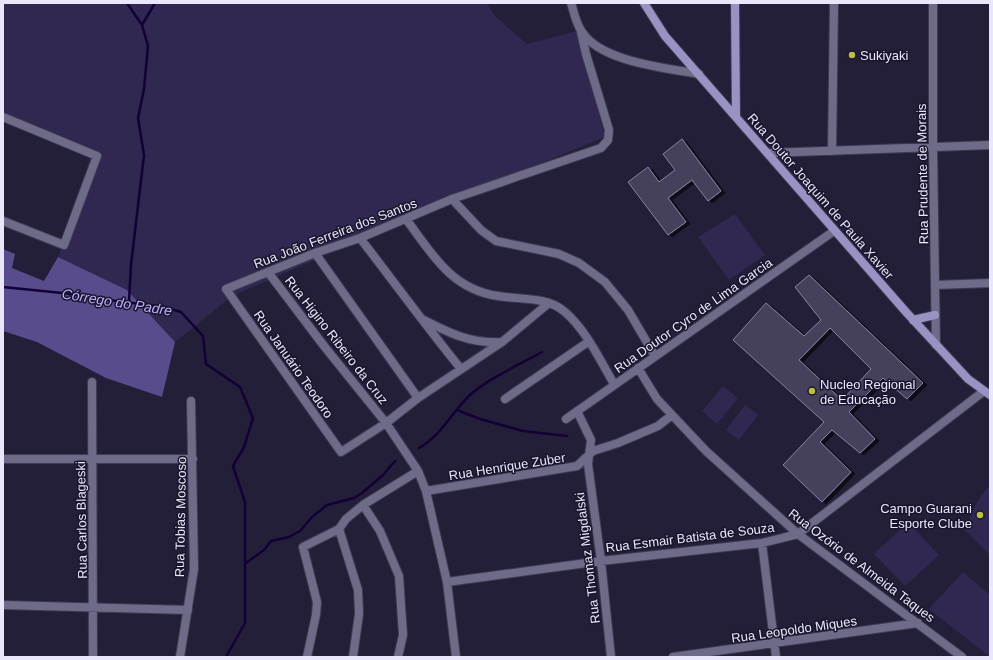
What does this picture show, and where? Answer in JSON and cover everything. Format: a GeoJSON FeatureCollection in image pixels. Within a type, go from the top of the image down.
{"type":"FeatureCollection","features":[{"type":"Feature","properties":{"kind":"main road","name":"Rua Doutor Joaquim de Paula Xavier"},"geometry":{"type":"LineString","coordinates":[[644,3],[665,36],[736,116],[834,231],[968,379],[987,393]]}},
{"type":"Feature","properties":{"kind":"main road"},"geometry":{"type":"LineString","coordinates":[[735,3],[736,116]]}},
{"type":"Feature","properties":{"kind":"main road"},"geometry":{"type":"LineString","coordinates":[[913,320],[935,316]]}},
{"type":"Feature","properties":{"kind":"street"},"geometry":{"type":"LineString","coordinates":[[572,3],[581,32],[592,43],[621,58],[644,64],[699,74]]}},
{"type":"Feature","properties":{"kind":"street"},"geometry":{"type":"LineString","coordinates":[[832,151],[834,3]]}},
{"type":"Feature","properties":{"kind":"street","name":"Rua Prudente de Morais"},"geometry":{"type":"LineString","coordinates":[[934,3],[933,147],[936,345]]}},
{"type":"Feature","properties":{"kind":"street","name":"Rua João Ferreira dos Santos"},"geometry":{"type":"LineString","coordinates":[[226,289],[360,238],[452,199],[601,148],[608,140],[609,130],[586,54],[581,32]]}},
{"type":"Feature","properties":{"kind":"street"},"geometry":{"type":"LineString","coordinates":[[3,117],[97,156],[64,245],[3,221]]}},
{"type":"Feature","properties":{"kind":"street"},"geometry":{"type":"LineString","coordinates":[[768,153],[990,145]]}},
{"type":"Feature","properties":{"kind":"street"},"geometry":{"type":"LineString","coordinates":[[452,199],[482,230],[496,242],[559,254],[579,263],[605,282],[628,310],[655,356]]}},
{"type":"Feature","properties":{"kind":"street"},"geometry":{"type":"LineString","coordinates":[[406,219],[452,277],[471,288],[497,296],[537,300],[548,303],[564,311],[577,324],[614,384]]}},
{"type":"Feature","properties":{"kind":"street","name":"Rua Doutor Cyro de Lima Garcia"},"geometry":{"type":"LineString","coordinates":[[566,419],[834,231]]}},
{"type":"Feature","properties":{"kind":"street"},"geometry":{"type":"LineString","coordinates":[[360,238],[403,293],[420,318],[461,369]]}},
{"type":"Feature","properties":{"kind":"street"},"geometry":{"type":"LineString","coordinates":[[315,254],[418,398]]}},
{"type":"Feature","properties":{"kind":"street","name":"Rua Higino Ribeiro da Cruz"},"geometry":{"type":"LineString","coordinates":[[268,272],[324,346],[386,423],[418,471],[426,491],[447,582],[456,657]]}},
{"type":"Feature","properties":{"kind":"street"},"geometry":{"type":"LineString","coordinates":[[935,285],[990,283]]}},
{"type":"Feature","properties":{"kind":"street","name":"Rua Januário Teodoro"},"geometry":{"type":"LineString","coordinates":[[226,289],[341,452],[386,423]]}},
{"type":"Feature","properties":{"kind":"street"},"geometry":{"type":"LineString","coordinates":[[386,423],[418,398],[502,342],[548,303]]}},
{"type":"Feature","properties":{"kind":"street"},"geometry":{"type":"LineString","coordinates":[[420,318],[454,335],[484,343],[502,342]]}},
{"type":"Feature","properties":{"kind":"street"},"geometry":{"type":"LineString","coordinates":[[506,400],[588,342]]}},
{"type":"Feature","properties":{"kind":"street","name":"Rua Ozório de Almeida Taques"},"geometry":{"type":"LineString","coordinates":[[638,368],[657,399],[706,451],[798,534],[962,657]]}},
{"type":"Feature","properties":{"kind":"street","name":"Rua Carlos Blageski"},"geometry":{"type":"LineString","coordinates":[[92,382],[93,657]]}},
{"type":"Feature","properties":{"kind":"street","name":"Rua Esmair Batista de Souza"},"geometry":{"type":"LineString","coordinates":[[447,582],[601,561],[762,543],[798,534],[987,393]]}},
{"type":"Feature","properties":{"kind":"street","name":"Rua Tobias Moscoso"},"geometry":{"type":"LineString","coordinates":[[180,657],[194,569],[191,401]]}},
{"type":"Feature","properties":{"kind":"street","name":"Rua Thomaz Migdalski"},"geometry":{"type":"LineString","coordinates":[[577,411],[591,440],[588,464],[601,561],[611,657]]}},
{"type":"Feature","properties":{"kind":"street","name":"Rua Henrique Zuber"},"geometry":{"type":"LineString","coordinates":[[426,491],[577,466],[593,450],[618,443],[658,426],[672,415]]}},
{"type":"Feature","properties":{"kind":"street"},"geometry":{"type":"LineString","coordinates":[[3,459],[193,459]]}},
{"type":"Feature","properties":{"kind":"street"},"geometry":{"type":"LineString","coordinates":[[307,657],[316,615],[316,602],[303,547],[339,529],[346,519],[363,505],[418,471]]}},
{"type":"Feature","properties":{"kind":"street"},"geometry":{"type":"LineString","coordinates":[[363,505],[380,531],[399,576],[403,635],[398,657]]}},
{"type":"Feature","properties":{"kind":"street"},"geometry":{"type":"LineString","coordinates":[[339,529],[358,590],[359,614],[353,657]]}},
{"type":"Feature","properties":{"kind":"street"},"geometry":{"type":"LineString","coordinates":[[762,543],[776,657]]}},
{"type":"Feature","properties":{"kind":"street"},"geometry":{"type":"LineString","coordinates":[[3,605],[188,610]]}},
{"type":"Feature","properties":{"kind":"street","name":"Rua Leopoldo Miques"},"geometry":{"type":"LineString","coordinates":[[673,657],[712,655],[774,644],[918,623]]}},
{"type":"Feature","properties":{"kind":"shaded area"},"geometry":{"type":"Polygon","coordinates":[[[3,3],[487,3],[495,16],[527,44],[577,31],[605,137],[456,198],[232,296],[175,342],[127,290],[58,257],[96,155],[3,118],[3,3]]]}},
{"type":"Feature","properties":{"kind":"shaded area"},"geometry":{"type":"Polygon","coordinates":[[[735,214],[765,255],[729,280],[698,237],[735,214]]]}},
{"type":"Feature","properties":{"kind":"shaded area"},"geometry":{"type":"Polygon","coordinates":[[[3,249],[15,254],[12,268],[44,281],[58,257],[127,290],[175,342],[162,397],[106,378],[37,342],[3,331],[3,249]]]}},
{"type":"Feature","properties":{"kind":"shaded area"},"geometry":{"type":"Polygon","coordinates":[[[723,386],[738,398],[717,424],[702,411],[723,386]]]}},
{"type":"Feature","properties":{"kind":"shaded area"},"geometry":{"type":"Polygon","coordinates":[[[745,405],[758,415],[739,440],[726,430],[745,405]]]}},
{"type":"Feature","properties":{"kind":"shaded area","name":"Campo Guarani Esporte Clube"},"geometry":{"type":"Polygon","coordinates":[[[990,485],[990,555],[966,531],[975,506],[981,495],[990,485]]]}},
{"type":"Feature","properties":{"kind":"shaded area"},"geometry":{"type":"Polygon","coordinates":[[[908,522],[939,555],[905,586],[874,554],[908,522]]]}},
{"type":"Feature","properties":{"kind":"shaded area"},"geometry":{"type":"Polygon","coordinates":[[[963,572],[990,595],[990,657],[929,609],[963,572]]]}},
{"type":"Feature","properties":{"kind":"building"},"geometry":{"type":"Polygon","coordinates":[[[682,139],[721,191],[708,201],[692,180],[668,198],[686,222],[668,235],[628,182],[648,167],[659,182],[675,170],[663,154],[682,139]]]}},
{"type":"Feature","properties":{"kind":"building","name":"Nucleo Regional de Educação"},"geometry":{"type":"Polygon","coordinates":[[[809,275],[923,383],[907,399],[883,378],[849,412],[875,439],[860,453],[832,430],[820,442],[851,472],[822,502],[783,465],[824,422],[733,340],[766,303],[804,336],[821,320],[795,287],[809,275]],[[830,328],[799,360],[842,400],[871,369],[830,328]]]}},
{"type":"Feature","properties":{"kind":"waterway"},"geometry":{"type":"LineString","coordinates":[[127,3],[142,25],[148,46],[144,89],[138,118],[144,155],[131,265],[129,302]]}},
{"type":"Feature","properties":{"kind":"waterway"},"geometry":{"type":"LineString","coordinates":[[142,25],[155,3]]}},
{"type":"Feature","properties":{"kind":"waterway","name":"Córrego do Padre"},"geometry":{"type":"LineString","coordinates":[[3,287],[82,295],[101,299],[164,307],[181,312],[203,336],[206,364],[240,387],[253,418],[244,447],[233,466],[245,502],[245,623],[226,657]]}},
{"type":"Feature","properties":{"kind":"waterway"},"geometry":{"type":"LineString","coordinates":[[419,448],[434,437],[470,395],[495,377],[542,352]]}},
{"type":"Feature","properties":{"kind":"waterway"},"geometry":{"type":"LineString","coordinates":[[457,410],[480,419],[523,431],[567,436]]}},
{"type":"Feature","properties":{"kind":"waterway"},"geometry":{"type":"LineString","coordinates":[[246,563],[264,550],[271,541],[289,537],[300,531],[312,517],[327,505],[354,498],[362,493],[383,475],[395,461]]}},
{"type":"Feature","properties":{"kind":"place","name":"Sukiyaki"},"geometry":{"type":"Point","coordinates":[852,55]}},
{"type":"Feature","properties":{"kind":"place","name":"Nucleo Regional de Educação"},"geometry":{"type":"Point","coordinates":[812,391]}},
{"type":"Feature","properties":{"kind":"place","name":"Campo Guarani Esporte Clube"},"geometry":{"type":"Point","coordinates":[980,515]}}]}
